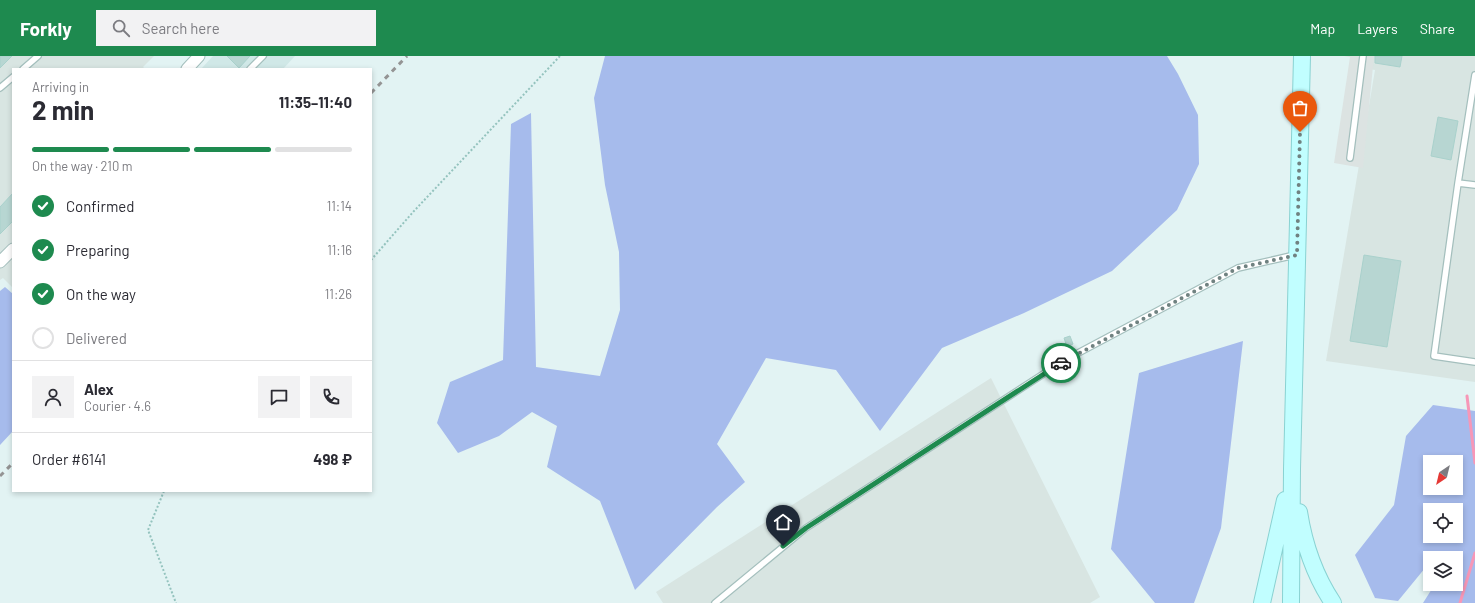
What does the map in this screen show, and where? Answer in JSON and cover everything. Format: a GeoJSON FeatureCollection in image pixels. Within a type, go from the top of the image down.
{"type":"FeatureCollection","features":[{"type":"Feature","properties":{"kind":"main road"},"geometry":{"type":"LineString","coordinates":[[1291,603],[1292,469],[1302,56]]}},
{"type":"Feature","properties":{"kind":"main road"},"geometry":{"type":"LineString","coordinates":[[1262,603],[1292,469]]}},
{"type":"Feature","properties":{"kind":"main road"},"geometry":{"type":"LineString","coordinates":[[1292,469],[1301,527],[1310,558],[1333,603]]}},
{"type":"Feature","properties":{"kind":"street"},"geometry":{"type":"LineString","coordinates":[[188,68],[200,56]]}},
{"type":"Feature","properties":{"kind":"street"},"geometry":{"type":"LineString","coordinates":[[0,262],[12,250]]}},
{"type":"Feature","properties":{"kind":"lane"},"geometry":{"type":"LineString","coordinates":[[24,68],[38,56]]}},
{"type":"Feature","properties":{"kind":"lane"},"geometry":{"type":"LineString","coordinates":[[251,68],[263,56]]}},
{"type":"Feature","properties":{"kind":"lane"},"geometry":{"type":"LineString","coordinates":[[1350,158],[1363,56]]}},
{"type":"Feature","properties":{"kind":"lane"},"geometry":{"type":"LineString","coordinates":[[1475,75],[1458,182],[1434,356],[1475,362]]}},
{"type":"Feature","properties":{"kind":"lane"},"geometry":{"type":"LineString","coordinates":[[0,88],[12,78]]}},
{"type":"Feature","properties":{"kind":"lane"},"geometry":{"type":"LineString","coordinates":[[1458,182],[1475,185]]}},
{"type":"Feature","properties":{"kind":"lane"},"geometry":{"type":"LineString","coordinates":[[715,603],[806,528],[1065,360],[1238,268],[1297,255]]}},
{"type":"Feature","properties":{"kind":"path"},"geometry":{"type":"LineString","coordinates":[[372,259],[414,211],[560,56]]}},
{"type":"Feature","properties":{"kind":"path"},"geometry":{"type":"LineString","coordinates":[[163,492],[148,530],[176,603]]}},
{"type":"Feature","properties":{"kind":"shaded area"},"geometry":{"type":"Polygon","coordinates":[[[0,56],[154,56],[143,67],[144,68],[12,68],[12,287],[3,278],[0,280],[0,56]]]}},
{"type":"Feature","properties":{"kind":"shaded area"},"geometry":{"type":"Polygon","coordinates":[[[213,56],[295,56],[284,68],[202,68],[213,56]]]}},
{"type":"Feature","properties":{"kind":"shaded area"},"geometry":{"type":"Polygon","coordinates":[[[605,56],[1167,56],[1178,74],[1198,115],[1199,164],[1177,210],[1112,271],[1024,313],[942,348],[880,431],[836,370],[766,358],[717,444],[745,482],[717,507],[635,590],[600,501],[547,467],[557,426],[532,412],[499,436],[458,453],[437,423],[450,382],[503,360],[511,124],[531,113],[536,367],[600,376],[620,310],[619,252],[605,185],[594,98],[605,56]]]}},
{"type":"Feature","properties":{"kind":"shaded area"},"geometry":{"type":"Polygon","coordinates":[[[1344,56],[1374,56],[1363,168],[1334,163],[1350,57],[1344,56]]]}},
{"type":"Feature","properties":{"kind":"shaded area"},"geometry":{"type":"Polygon","coordinates":[[[1365,56],[1475,56],[1475,382],[1326,361],[1375,70],[1363,68],[1365,56]]]}},
{"type":"Feature","properties":{"kind":"shaded area"},"geometry":{"type":"Polygon","coordinates":[[[5,287],[12,293],[12,432],[0,445],[0,291],[5,287]]]}},
{"type":"Feature","properties":{"kind":"shaded area"},"geometry":{"type":"Polygon","coordinates":[[[1243,341],[1221,528],[1194,603],[1155,603],[1111,549],[1139,373],[1243,341]]]}},
{"type":"Feature","properties":{"kind":"shaded area"},"geometry":{"type":"Polygon","coordinates":[[[991,378],[1100,597],[1090,603],[663,603],[656,592],[991,378]]]}},
{"type":"Feature","properties":{"kind":"shaded area"},"geometry":{"type":"Polygon","coordinates":[[[1433,405],[1475,411],[1475,603],[1423,603],[1431,591],[1463,591],[1463,551],[1423,551],[1423,571],[1398,601],[1375,598],[1355,555],[1394,505],[1406,436],[1433,405]]]}},
{"type":"Feature","properties":{"kind":"building"},"geometry":{"type":"Polygon","coordinates":[[[0,56],[12,56],[0,68],[0,56]]]}},
{"type":"Feature","properties":{"kind":"building"},"geometry":{"type":"Polygon","coordinates":[[[227,56],[250,56],[239,68],[227,56]]]}},
{"type":"Feature","properties":{"kind":"building"},"geometry":{"type":"Polygon","coordinates":[[[1375,56],[1402,56],[1400,67],[1375,63],[1375,56]]]}},
{"type":"Feature","properties":{"kind":"building"},"geometry":{"type":"Polygon","coordinates":[[[1438,117],[1458,121],[1451,160],[1431,156],[1438,117]]]}},
{"type":"Feature","properties":{"kind":"building"},"geometry":{"type":"Polygon","coordinates":[[[12,194],[12,222],[0,234],[0,207],[12,194]]]}},
{"type":"Feature","properties":{"kind":"building"},"geometry":{"type":"Polygon","coordinates":[[[1364,255],[1401,261],[1387,347],[1350,341],[1364,255]]]}},
{"type":"Feature","properties":{"kind":"building"},"geometry":{"type":"Polygon","coordinates":[[[1070,336],[1073,344],[1067,347],[1064,338],[1070,336]]]}},
{"type":"Feature","properties":{"kind":"waterway"},"geometry":{"type":"LineString","coordinates":[[1467,396],[1475,463]]}},
{"type":"Feature","properties":{"kind":"waterway"},"geometry":{"type":"LineString","coordinates":[[1460,603],[1475,553]]}},
{"type":"Feature","properties":{"kind":"railway"},"geometry":{"type":"LineString","coordinates":[[372,92],[407,56]]}},
{"type":"Feature","properties":{"kind":"railway"},"geometry":{"type":"LineString","coordinates":[[0,476],[12,464]]}},
{"type":"Feature","properties":{"kind":"way so far"},"geometry":{"type":"LineString","coordinates":[[1061,363],[1238,268],[1297,255],[1300,132]]}},
{"type":"Feature","properties":{"kind":"route"},"geometry":{"type":"LineString","coordinates":[[783,546],[806,528],[1061,363]]}}]}
